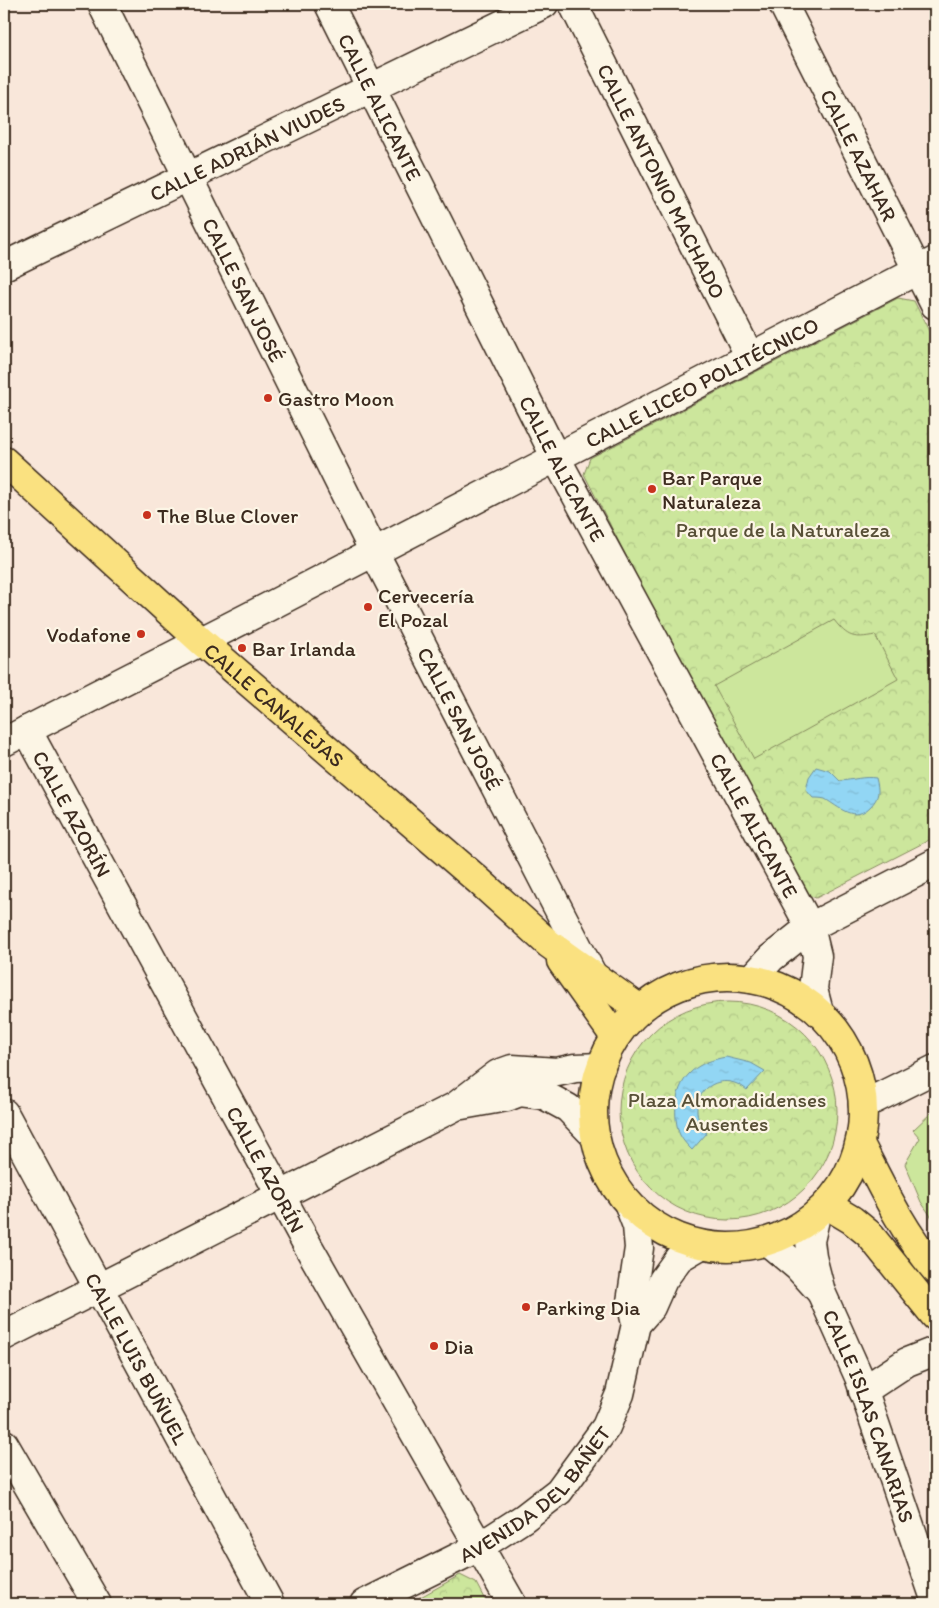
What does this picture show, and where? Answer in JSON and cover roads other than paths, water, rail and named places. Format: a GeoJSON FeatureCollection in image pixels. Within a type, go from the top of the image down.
{"type":"FeatureCollection","features":[{"type":"Feature","properties":{"kind":"main road","name":"CALLE CANALEJAS"},"geometry":{"type":"LineString","coordinates":[[4,461],[201,641],[479,881],[549,944],[640,1010]]}},
{"type":"Feature","properties":{"kind":"main road","name":"CALLE CANALEJAS"},"geometry":{"type":"LineString","coordinates":[[549,944],[615,1038]]}},
{"type":"Feature","properties":{"kind":"main road"},"geometry":{"type":"LineString","coordinates":[[712,978],[752,979],[788,990],[819,1012],[837,1031],[850,1054],[859,1079],[863,1105],[860,1144],[847,1176],[821,1210],[785,1235],[768,1242],[746,1247],[723,1248],[701,1245],[674,1237],[650,1223],[629,1204],[607,1172],[595,1136],[593,1101],[601,1067],[615,1038],[640,1010],[674,988],[712,978]]}},
{"type":"Feature","properties":{"kind":"main road"},"geometry":{"type":"LineString","coordinates":[[860,1144],[891,1206],[935,1269]]}},
{"type":"Feature","properties":{"kind":"main road"},"geometry":{"type":"LineString","coordinates":[[821,1210],[852,1220],[869,1234],[935,1316]]}},
{"type":"Feature","properties":{"kind":"street","name":"CALLE SAN JOSÉ"},"geometry":{"type":"LineString","coordinates":[[102,4],[374,552],[592,974]]}},
{"type":"Feature","properties":{"kind":"street","name":"CALLE ALICANTE"},"geometry":{"type":"LineString","coordinates":[[329,4],[556,458],[810,927],[817,956],[813,989],[819,1012]]}},
{"type":"Feature","properties":{"kind":"street","name":"CALLE ADRIÁN VIUDES"},"geometry":{"type":"LineString","coordinates":[[4,266],[544,4]]}},
{"type":"Feature","properties":{"kind":"street","name":"CALLE ANTONIO MACHADO"},"geometry":{"type":"LineString","coordinates":[[573,4],[750,357]]}},
{"type":"Feature","properties":{"kind":"street","name":"CALLE AZAHAR"},"geometry":{"type":"LineString","coordinates":[[783,4],[926,266],[935,305]]}},
{"type":"Feature","properties":{"kind":"street","name":"CALLE LICEO POLITÉCNICO"},"geometry":{"type":"LineString","coordinates":[[16,736],[926,266]]}},
{"type":"Feature","properties":{"kind":"street","name":"CALLE AZORÍN"},"geometry":{"type":"LineString","coordinates":[[16,736],[281,1195],[512,1604]]}},
{"type":"Feature","properties":{"kind":"street"},"geometry":{"type":"LineString","coordinates":[[752,979],[772,958],[810,927],[935,863]]}},
{"type":"Feature","properties":{"kind":"street"},"geometry":{"type":"LineString","coordinates":[[4,1336],[456,1106],[498,1074],[512,1069],[558,1072],[575,1068],[601,1067]]}},
{"type":"Feature","properties":{"kind":"street"},"geometry":{"type":"LineString","coordinates":[[863,1105],[935,1069]]}},
{"type":"Feature","properties":{"kind":"street"},"geometry":{"type":"LineString","coordinates":[[456,1106],[507,1097],[520,1092],[544,1095],[568,1108],[595,1136]]}},
{"type":"Feature","properties":{"kind":"street","name":"CALLE LUIS BUÑUEL"},"geometry":{"type":"LineString","coordinates":[[4,1113],[270,1604]]}},
{"type":"Feature","properties":{"kind":"street","name":"AVENIDA DEL BAÑET"},"geometry":{"type":"LineString","coordinates":[[364,1604],[479,1547],[524,1518],[559,1491],[606,1427],[620,1394],[636,1324],[631,1302],[639,1248],[637,1226],[629,1204]]}},
{"type":"Feature","properties":{"kind":"street","name":"CALLE ISLAS CANARIAS"},"geometry":{"type":"LineString","coordinates":[[821,1210],[810,1241],[821,1292],[863,1390],[935,1599]]}},
{"type":"Feature","properties":{"kind":"street","name":"CALLE ISLAS CANARIAS"},"geometry":{"type":"LineString","coordinates":[[768,1242],[798,1267],[821,1292]]}},
{"type":"Feature","properties":{"kind":"street","name":"AVENIDA DEL BAÑET"},"geometry":{"type":"LineString","coordinates":[[636,1324],[651,1307],[663,1280],[679,1258],[701,1245]]}},
{"type":"Feature","properties":{"kind":"street"},"geometry":{"type":"LineString","coordinates":[[863,1390],[907,1362],[935,1351]]}},
{"type":"Feature","properties":{"kind":"street"},"geometry":{"type":"LineString","coordinates":[[4,1444],[97,1604]]}},
{"type":"Feature","properties":{"kind":"water"},"geometry":{"type":"Polygon","coordinates":[[[816,767],[830,771],[840,781],[876,778],[878,790],[876,800],[864,812],[852,814],[825,799],[813,798],[806,790],[809,777],[816,767]]]}},
{"type":"Feature","properties":{"kind":"water"},"geometry":{"type":"Polygon","coordinates":[[[726,1057],[751,1063],[765,1071],[747,1090],[735,1083],[723,1082],[713,1084],[704,1090],[699,1099],[697,1110],[699,1121],[707,1133],[692,1150],[680,1135],[676,1120],[678,1094],[686,1077],[692,1071],[707,1062],[726,1057]]]}},
{"type":"Feature","properties":{"kind":"place","name":"Gastro Moon"},"geometry":{"type":"Point","coordinates":[268,398]}},
{"type":"Feature","properties":{"kind":"place","name":"Bar Parque Naturaleza"},"geometry":{"type":"Point","coordinates":[652,489]}},
{"type":"Feature","properties":{"kind":"place","name":"The Blue Clover"},"geometry":{"type":"Point","coordinates":[147,515]}},
{"type":"Feature","properties":{"kind":"place","name":"Cervecería El Pozal"},"geometry":{"type":"Point","coordinates":[368,607]}},
{"type":"Feature","properties":{"kind":"place","name":"Vodafone"},"geometry":{"type":"Point","coordinates":[141,634]}},
{"type":"Feature","properties":{"kind":"place","name":"Bar Irlanda"},"geometry":{"type":"Point","coordinates":[242,648]}},
{"type":"Feature","properties":{"kind":"place","name":"Parking Dia"},"geometry":{"type":"Point","coordinates":[526,1307]}},
{"type":"Feature","properties":{"kind":"place","name":"Dia"},"geometry":{"type":"Point","coordinates":[434,1346]}},
{"type":"Feature","properties":{"kind":"park label","name":"Parque de la Naturaleza"},"geometry":{"type":"Point","coordinates":[783,529]}},
{"type":"Feature","properties":{"kind":"park label","name":"Plaza Almoradidenses Ausentes"},"geometry":{"type":"Point","coordinates":[727,1111]}}]}
